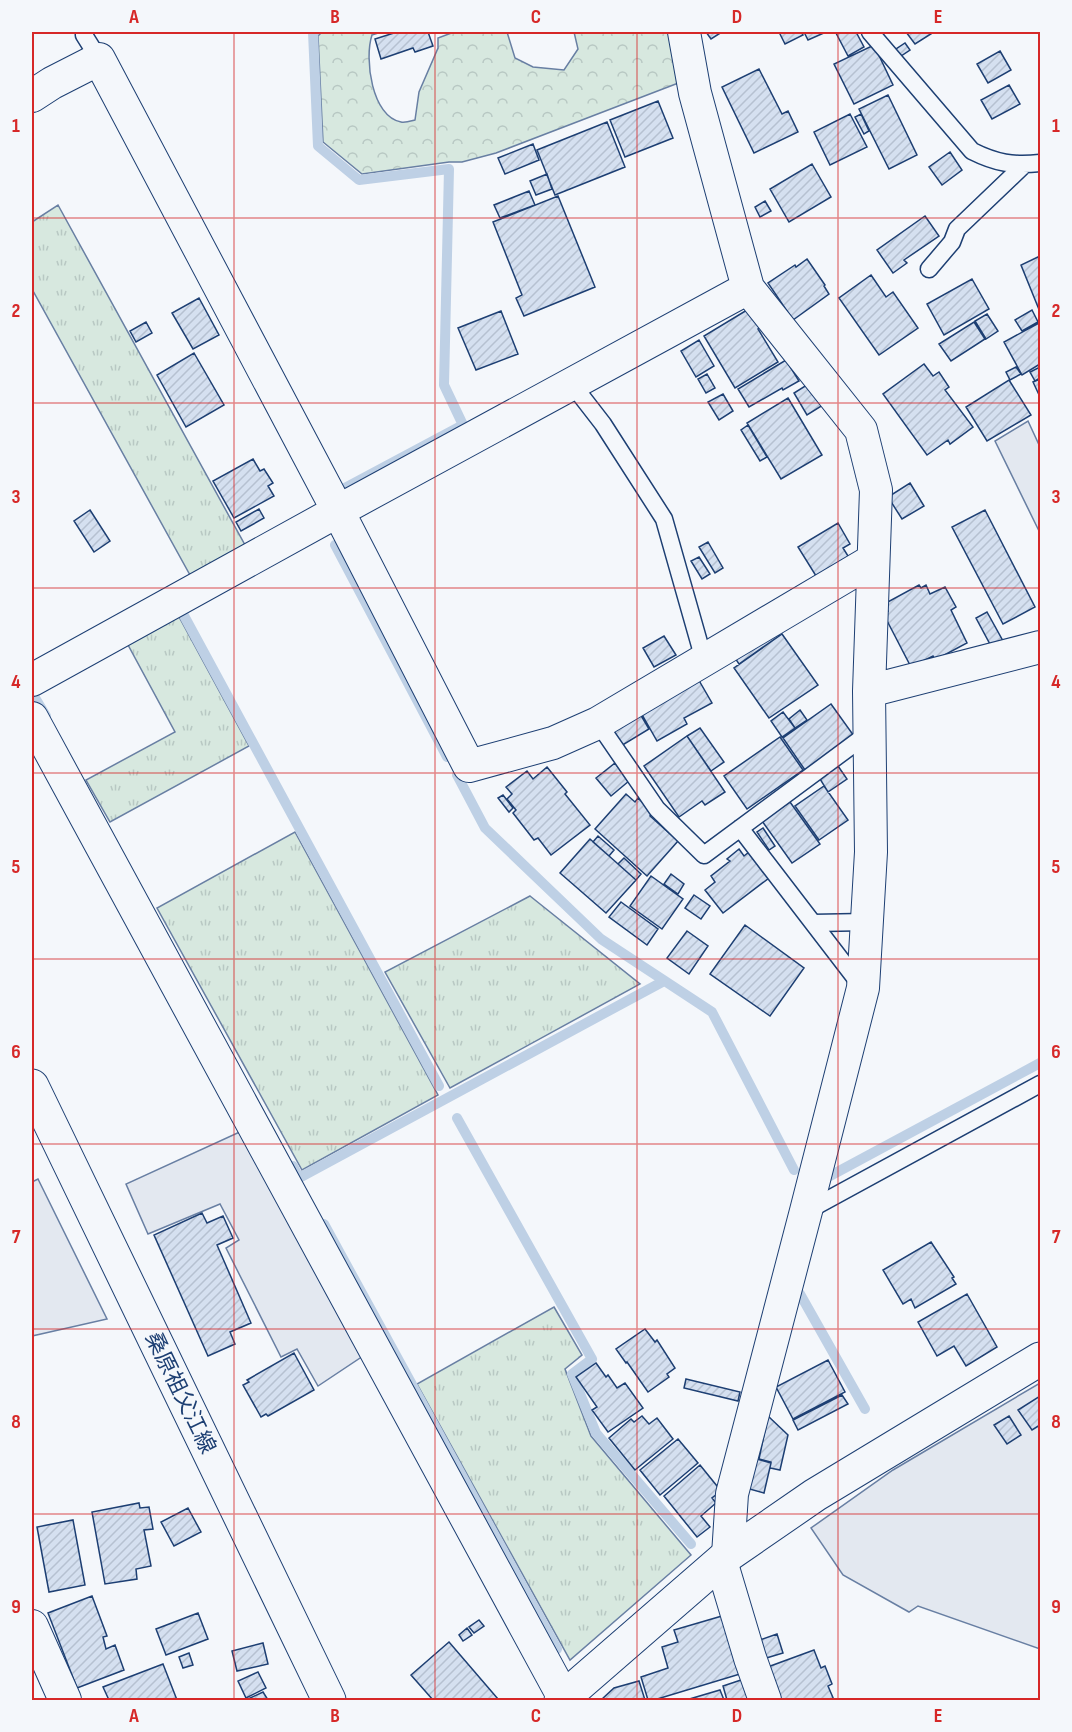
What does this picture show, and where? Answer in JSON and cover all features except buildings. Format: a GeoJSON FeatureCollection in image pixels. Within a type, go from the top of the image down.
{"type":"FeatureCollection","features":[{"type":"Feature","properties":{"kind":"main road","name":"桑原祖父江線"},"geometry":{"type":"LineString","coordinates":[[32,1086],[329,1701]]}},
{"type":"Feature","properties":{"kind":"main road"},"geometry":{"type":"LineString","coordinates":[[562,1699],[724,1558],[815,1495],[1041,1359]]}},
{"type":"Feature","properties":{"kind":"street"},"geometry":{"type":"LineString","coordinates":[[684,32],[695,93],[748,288],[861,430],[876,490],[869,691],[871,852],[863,988],[732,1494],[724,1558],[750,1658],[765,1701]]}},
{"type":"Feature","properties":{"kind":"street"},"geometry":{"type":"LineString","coordinates":[[32,96],[99,59],[338,511],[469,766],[553,743],[598,723],[873,560]]}},
{"type":"Feature","properties":{"kind":"street"},"geometry":{"type":"LineString","coordinates":[[32,680],[748,288]]}},
{"type":"Feature","properties":{"kind":"street"},"geometry":{"type":"LineString","coordinates":[[869,691],[1041,647]]}},
{"type":"Feature","properties":{"kind":"street"},"geometry":{"type":"LineString","coordinates":[[32,718],[562,1699]]}},
{"type":"Feature","properties":{"kind":"street"},"geometry":{"type":"LineString","coordinates":[[32,1626],[65,1701]]}},
{"type":"Feature","properties":{"kind":"lane"},"geometry":{"type":"LineString","coordinates":[[84,32],[99,59]]}},
{"type":"Feature","properties":{"kind":"lane"},"geometry":{"type":"LineString","coordinates":[[870,32],[972,151],[993,161],[1033,164]]}},
{"type":"Feature","properties":{"kind":"lane"},"geometry":{"type":"LineString","coordinates":[[929,269],[952,242],[957,229],[1033,164]]}},
{"type":"Feature","properties":{"kind":"lane"},"geometry":{"type":"LineString","coordinates":[[572,384],[603,424],[664,519],[704,660]]}},
{"type":"Feature","properties":{"kind":"lane"},"geometry":{"type":"LineString","coordinates":[[598,723],[657,809],[704,855],[870,732]]}},
{"type":"Feature","properties":{"kind":"lane"},"geometry":{"type":"LineString","coordinates":[[740,828],[863,988]]}},
{"type":"Feature","properties":{"kind":"lane"},"geometry":{"type":"LineString","coordinates":[[813,923],[867,922]]}},
{"type":"Feature","properties":{"kind":"lane"},"geometry":{"type":"LineString","coordinates":[[806,1212],[1041,1084]]}},
{"type":"Feature","properties":{"kind":"green space"},"geometry":{"type":"Polygon","coordinates":[[[381,32],[372,35],[370,45],[370,72],[373,86],[383,110],[391,118],[403,122],[415,120],[419,92],[438,48],[438,38],[454,32],[507,32],[515,58],[533,67],[564,70],[578,49],[574,32],[668,32],[681,82],[496,153],[462,162],[362,174],[323,142],[318,36],[321,33],[381,32]]]}},
{"type":"Feature","properties":{"kind":"green space"},"geometry":{"type":"Polygon","coordinates":[[[58,205],[245,545],[190,575],[32,289],[32,222],[58,205]]]}},
{"type":"Feature","properties":{"kind":"green space"},"geometry":{"type":"Polygon","coordinates":[[[178,615],[249,746],[110,822],[86,780],[175,732],[127,643],[178,615]]]}},
{"type":"Feature","properties":{"kind":"green space"},"geometry":{"type":"Polygon","coordinates":[[[295,832],[438,1095],[302,1170],[157,908],[295,832]]]}},
{"type":"Feature","properties":{"kind":"green space"},"geometry":{"type":"Polygon","coordinates":[[[530,896],[640,984],[450,1088],[385,972],[530,896]]]}},
{"type":"Feature","properties":{"kind":"green space"},"geometry":{"type":"Polygon","coordinates":[[[554,1307],[582,1355],[565,1369],[591,1436],[691,1555],[570,1660],[417,1384],[554,1307]]]}},
{"type":"Feature","properties":{"kind":"shaded area"},"geometry":{"type":"Polygon","coordinates":[[[1028,421],[1040,447],[1040,533],[995,441],[1028,421]]]}},
{"type":"Feature","properties":{"kind":"shaded area"},"geometry":{"type":"Polygon","coordinates":[[[244,1130],[366,1354],[318,1386],[297,1349],[281,1357],[226,1248],[239,1240],[220,1204],[148,1234],[126,1184],[244,1130]]]}},
{"type":"Feature","properties":{"kind":"shaded area"},"geometry":{"type":"Polygon","coordinates":[[[38,1179],[107,1319],[32,1336],[32,1182],[38,1179]]]}},
{"type":"Feature","properties":{"kind":"shaded area"},"geometry":{"type":"Polygon","coordinates":[[[1040,1383],[1040,1649],[918,1606],[909,1612],[843,1575],[811,1528],[893,1470],[1040,1383]]]}},
{"type":"Feature","properties":{"kind":"waterway"},"geometry":{"type":"LineString","coordinates":[[313,32],[318,146],[359,180],[449,169],[444,385],[463,425],[345,488]]}},
{"type":"Feature","properties":{"kind":"waterway"},"geometry":{"type":"LineString","coordinates":[[335,545],[447,757]]}},
{"type":"Feature","properties":{"kind":"waterway"},"geometry":{"type":"LineString","coordinates":[[182,612],[439,1086]]}},
{"type":"Feature","properties":{"kind":"waterway"},"geometry":{"type":"LineString","coordinates":[[34,696],[46,716]]}},
{"type":"Feature","properties":{"kind":"waterway"},"geometry":{"type":"LineString","coordinates":[[457,775],[485,828],[601,939],[712,1012],[794,1170]]}},
{"type":"Feature","properties":{"kind":"waterway"},"geometry":{"type":"LineString","coordinates":[[293,1166],[299,1178],[664,981]]}},
{"type":"Feature","properties":{"kind":"waterway"},"geometry":{"type":"LineString","coordinates":[[828,1177],[1040,1063]]}},
{"type":"Feature","properties":{"kind":"waterway"},"geometry":{"type":"LineString","coordinates":[[457,1118],[592,1359],[572,1374],[596,1433],[691,1544]]}},
{"type":"Feature","properties":{"kind":"waterway"},"geometry":{"type":"LineString","coordinates":[[324,1224],[557,1649]]}},
{"type":"Feature","properties":{"kind":"waterway"},"geometry":{"type":"LineString","coordinates":[[800,1294],[865,1409]]}}]}
